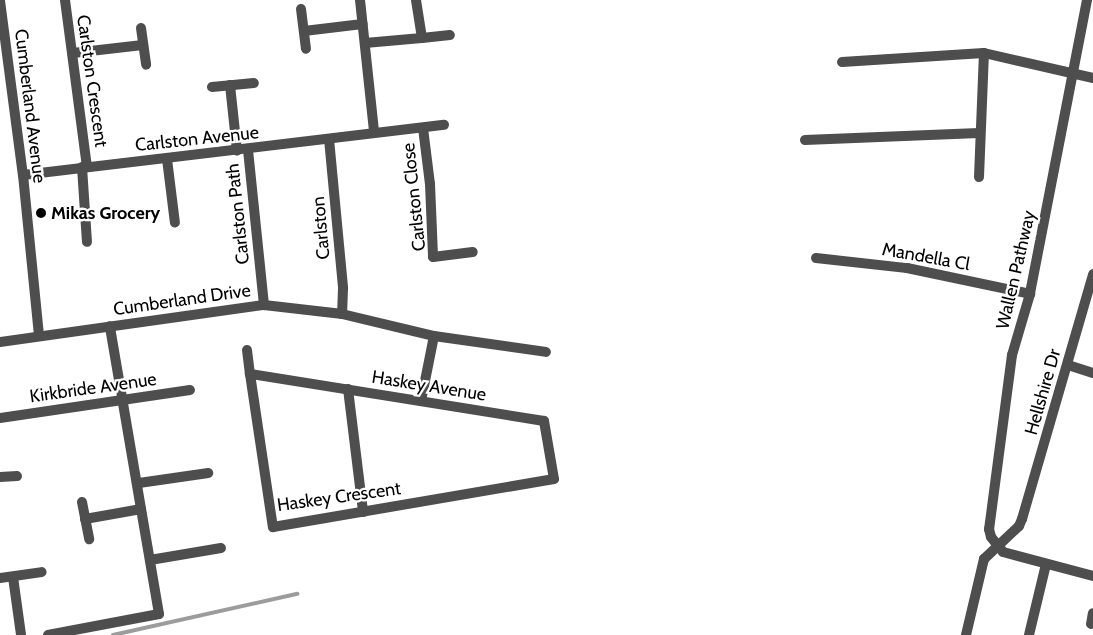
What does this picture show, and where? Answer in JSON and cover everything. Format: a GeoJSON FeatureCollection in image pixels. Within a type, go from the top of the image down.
{"type":"FeatureCollection","features":[{"type":"Feature","properties":{"kind":"street","name":"Carlston Crescent"},"geometry":{"type":"LineString","coordinates":[[65,0],[73,53],[84,167],[88,242]]}},
{"type":"Feature","properties":{"kind":"street"},"geometry":{"type":"LineString","coordinates":[[360,0],[374,132]]}},
{"type":"Feature","properties":{"kind":"street"},"geometry":{"type":"LineString","coordinates":[[416,0],[422,38]]}},
{"type":"Feature","properties":{"kind":"street","name":"Wallen Pathway"},"geometry":{"type":"LineString","coordinates":[[997,546],[989,529],[1012,355],[1030,294],[1087,0]]}},
{"type":"Feature","properties":{"kind":"street","name":"Cumberland Avenue"},"geometry":{"type":"LineString","coordinates":[[0,1],[23,176],[39,335]]}},
{"type":"Feature","properties":{"kind":"street"},"geometry":{"type":"LineString","coordinates":[[300,10],[306,49]]}},
{"type":"Feature","properties":{"kind":"street"},"geometry":{"type":"LineString","coordinates":[[304,31],[363,24]]}},
{"type":"Feature","properties":{"kind":"street"},"geometry":{"type":"LineString","coordinates":[[141,28],[146,65]]}},
{"type":"Feature","properties":{"kind":"street"},"geometry":{"type":"LineString","coordinates":[[365,43],[450,35]]}},
{"type":"Feature","properties":{"kind":"street"},"geometry":{"type":"LineString","coordinates":[[73,53],[144,45]]}},
{"type":"Feature","properties":{"kind":"street"},"geometry":{"type":"LineString","coordinates":[[979,177],[979,133],[984,53]]}},
{"type":"Feature","properties":{"kind":"street"},"geometry":{"type":"LineString","coordinates":[[842,62],[984,53],[1073,71],[1093,78]]}},
{"type":"Feature","properties":{"kind":"street"},"geometry":{"type":"LineString","coordinates":[[212,88],[254,83]]}},
{"type":"Feature","properties":{"kind":"street"},"geometry":{"type":"LineString","coordinates":[[230,85],[237,151]]}},
{"type":"Feature","properties":{"kind":"street","name":"Carlston Avenue"},"geometry":{"type":"LineString","coordinates":[[23,176],[84,167],[248,150],[374,132],[444,125]]}},
{"type":"Feature","properties":{"kind":"street","name":"Carlston Close"},"geometry":{"type":"LineString","coordinates":[[423,128],[430,184],[433,256],[473,252]]}},
{"type":"Feature","properties":{"kind":"street"},"geometry":{"type":"LineString","coordinates":[[805,140],[979,133]]}},
{"type":"Feature","properties":{"kind":"street","name":"Carlston"},"geometry":{"type":"LineString","coordinates":[[329,139],[343,288],[342,314]]}},
{"type":"Feature","properties":{"kind":"street","name":"Carlston Path"},"geometry":{"type":"LineString","coordinates":[[248,150],[264,305]]}},
{"type":"Feature","properties":{"kind":"street"},"geometry":{"type":"LineString","coordinates":[[167,159],[175,223]]}},
{"type":"Feature","properties":{"kind":"street","name":"Mandella Cl"},"geometry":{"type":"LineString","coordinates":[[816,258],[907,268],[1030,294]]}},
{"type":"Feature","properties":{"kind":"street","name":"Hellshire Dr"},"geometry":{"type":"LineString","coordinates":[[997,546],[1019,526],[1022,518],[1093,274]]}},
{"type":"Feature","properties":{"kind":"street","name":"Cumberland Drive"},"geometry":{"type":"LineString","coordinates":[[0,342],[39,335],[264,305],[342,314],[434,336],[546,352]]}},
{"type":"Feature","properties":{"kind":"street"},"geometry":{"type":"LineString","coordinates":[[48,635],[159,614],[141,509],[139,483],[110,326]]}},
{"type":"Feature","properties":{"kind":"street"},"geometry":{"type":"LineString","coordinates":[[421,401],[434,336]]}},
{"type":"Feature","properties":{"kind":"street","name":"Haskey Crescent"},"geometry":{"type":"LineString","coordinates":[[247,350],[273,527],[554,479]]}},
{"type":"Feature","properties":{"kind":"street"},"geometry":{"type":"LineString","coordinates":[[1068,365],[1093,373]]}},
{"type":"Feature","properties":{"kind":"street","name":"Haskey Avenue"},"geometry":{"type":"LineString","coordinates":[[250,374],[544,421],[554,479]]}},
{"type":"Feature","properties":{"kind":"street"},"geometry":{"type":"LineString","coordinates":[[348,389],[363,512]]}},
{"type":"Feature","properties":{"kind":"street","name":"Kirkbride Avenue"},"geometry":{"type":"LineString","coordinates":[[0,418],[190,390]]}},
{"type":"Feature","properties":{"kind":"street"},"geometry":{"type":"LineString","coordinates":[[139,483],[208,473]]}},
{"type":"Feature","properties":{"kind":"street"},"geometry":{"type":"LineString","coordinates":[[0,477],[16,476]]}},
{"type":"Feature","properties":{"kind":"street"},"geometry":{"type":"LineString","coordinates":[[82,502],[90,539]]}},
{"type":"Feature","properties":{"kind":"street"},"geometry":{"type":"LineString","coordinates":[[85,519],[141,509]]}},
{"type":"Feature","properties":{"kind":"street"},"geometry":{"type":"LineString","coordinates":[[966,635],[984,559],[997,546],[1003,552],[1093,576]]}},
{"type":"Feature","properties":{"kind":"street"},"geometry":{"type":"LineString","coordinates":[[150,560],[221,548]]}},
{"type":"Feature","properties":{"kind":"street"},"geometry":{"type":"LineString","coordinates":[[1029,635],[1046,564]]}},
{"type":"Feature","properties":{"kind":"street"},"geometry":{"type":"LineString","coordinates":[[0,578],[42,572]]}},
{"type":"Feature","properties":{"kind":"street"},"geometry":{"type":"LineString","coordinates":[[13,577],[21,635]]}},
{"type":"Feature","properties":{"kind":"street"},"geometry":{"type":"LineString","coordinates":[[1091,624],[1093,613]]}},
{"type":"Feature","properties":{"kind":"waterway"},"geometry":{"type":"LineString","coordinates":[[113,635],[297,594]]}},
{"type":"Feature","properties":{"kind":"place","name":"Mikas Grocery"},"geometry":{"type":"Point","coordinates":[41,213]}}]}
